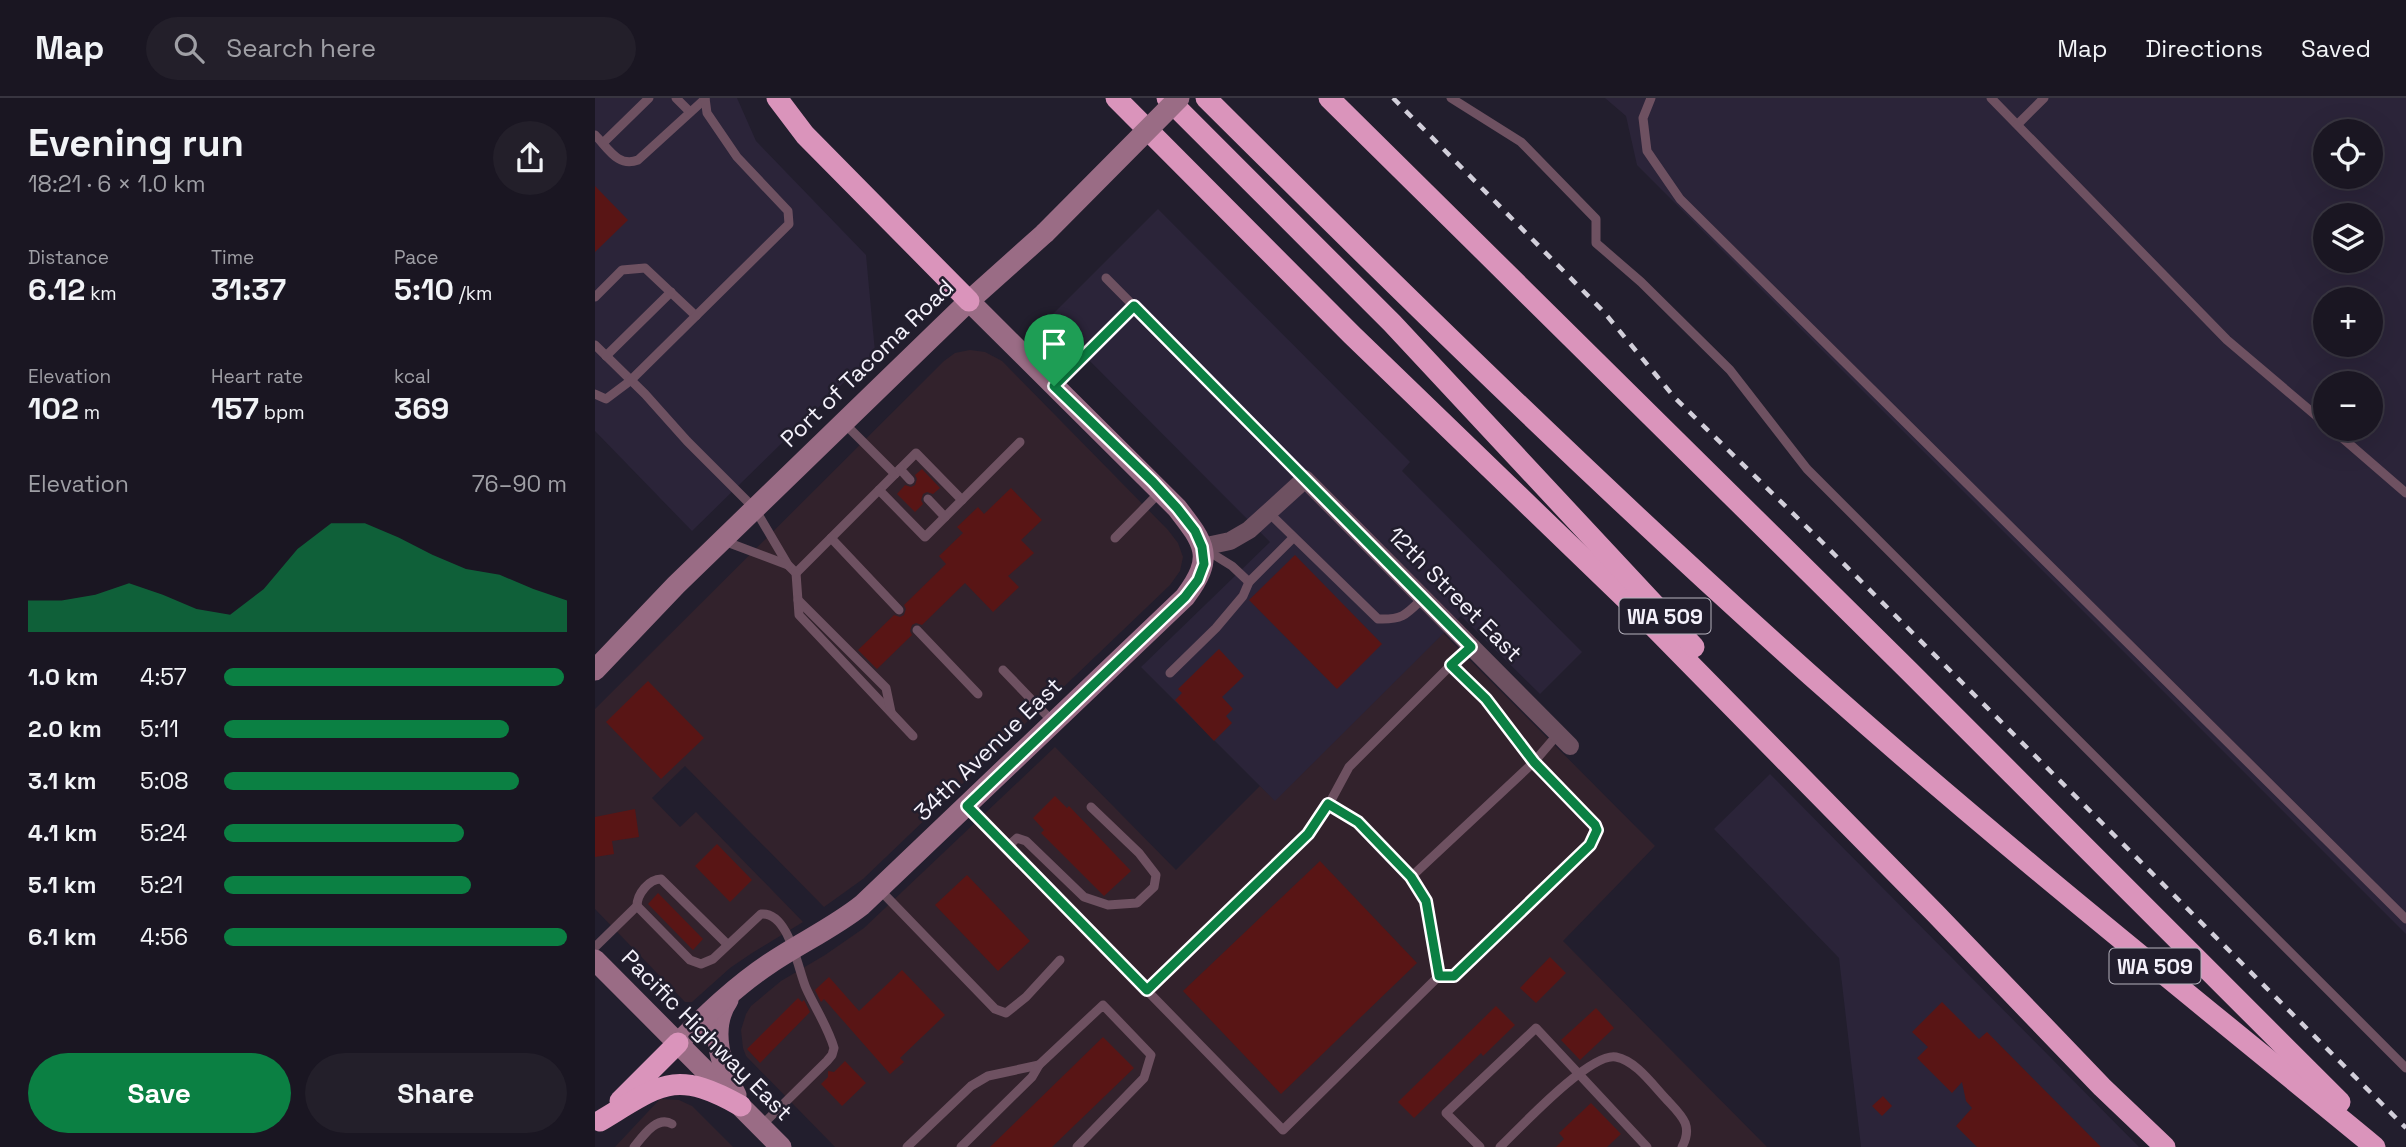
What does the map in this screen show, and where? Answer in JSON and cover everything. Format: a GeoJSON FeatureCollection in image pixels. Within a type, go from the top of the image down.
{"type":"FeatureCollection","features":[{"type":"Feature","properties":{"kind":"highway"},"geometry":{"type":"LineString","coordinates":[[777,98],[805,135],[969,302]]}},
{"type":"Feature","properties":{"kind":"highway"},"geometry":{"type":"LineString","coordinates":[[1116,98],[1352,335],[1636,609],[1935,912]]}},
{"type":"Feature","properties":{"kind":"highway","name":"WA 509"},"geometry":{"type":"LineString","coordinates":[[1167,98],[1392,323],[1602,547],[1935,912],[2102,1087],[2165,1147]]}},
{"type":"Feature","properties":{"kind":"highway","name":"WA 509"},"geometry":{"type":"LineString","coordinates":[[1206,98],[1411,303],[1599,482],[1825,688],[2089,912],[2375,1147]]}},
{"type":"Feature","properties":{"kind":"highway"},"geometry":{"type":"LineString","coordinates":[[1329,98],[1908,670],[2285,1049],[2387,1147]]}},
{"type":"Feature","properties":{"kind":"highway"},"geometry":{"type":"LineString","coordinates":[[597,1124],[678,1042]]}},
{"type":"Feature","properties":{"kind":"highway"},"geometry":{"type":"LineString","coordinates":[[597,1124],[653,1090],[672,1084],[692,1084],[716,1092],[741,1106]]}},
{"type":"Feature","properties":{"kind":"main road","name":"Port of Tacoma Road"},"geometry":{"type":"LineString","coordinates":[[595,670],[722,540],[969,302],[1045,233],[1179,98]]}},
{"type":"Feature","properties":{"kind":"main road"},"geometry":{"type":"LineString","coordinates":[[969,302],[1161,491],[1195,531],[1202,547]]}},
{"type":"Feature","properties":{"kind":"main road","name":"34th Avenue East"},"geometry":{"type":"LineString","coordinates":[[678,1042],[737,988],[769,964],[843,919],[967,806],[1185,597],[1198,580],[1204,564],[1202,547]]}},
{"type":"Feature","properties":{"kind":"main road","name":"Pacific Highway East"},"geometry":{"type":"LineString","coordinates":[[595,960],[781,1147]]}},
{"type":"Feature","properties":{"kind":"main road"},"geometry":{"type":"LineString","coordinates":[[737,988],[723,1007],[718,1021],[717,1041],[729,1082],[741,1106]]}},
{"type":"Feature","properties":{"kind":"street"},"geometry":{"type":"LineString","coordinates":[[1202,547],[1230,541],[1249,530],[1305,479]]}},
{"type":"Feature","properties":{"kind":"street","name":"12th Street East"},"geometry":{"type":"LineString","coordinates":[[1305,479],[1564,740]]}},
{"type":"Feature","properties":{"kind":"lane"},"geometry":{"type":"LineString","coordinates":[[603,143],[649,98]]}},
{"type":"Feature","properties":{"kind":"lane"},"geometry":{"type":"LineString","coordinates":[[676,98],[690,112]]}},
{"type":"Feature","properties":{"kind":"lane"},"geometry":{"type":"LineString","coordinates":[[595,135],[621,162],[629,164],[638,160],[705,98]]}},
{"type":"Feature","properties":{"kind":"lane"},"geometry":{"type":"LineString","coordinates":[[595,394],[606,399],[630,381],[789,224],[788,211],[737,157],[706,113],[705,98]]}},
{"type":"Feature","properties":{"kind":"lane"},"geometry":{"type":"LineString","coordinates":[[1451,98],[1521,142],[1587,209],[1596,219],[1595,243],[1641,282],[1730,370],[1807,469],[2406,1068]]}},
{"type":"Feature","properties":{"kind":"lane"},"geometry":{"type":"LineString","coordinates":[[1651,98],[1643,118],[1647,151],[1680,199],[2406,919]]}},
{"type":"Feature","properties":{"kind":"lane"},"geometry":{"type":"LineString","coordinates":[[1991,98],[2227,340],[2313,413]]}},
{"type":"Feature","properties":{"kind":"lane"},"geometry":{"type":"LineString","coordinates":[[2018,124],[2044,98]]}},
{"type":"Feature","properties":{"kind":"lane"},"geometry":{"type":"LineString","coordinates":[[595,298],[622,270],[645,268],[696,316]]}},
{"type":"Feature","properties":{"kind":"lane"},"geometry":{"type":"LineString","coordinates":[[1106,278],[1305,479]]}},
{"type":"Feature","properties":{"kind":"lane"},"geometry":{"type":"LineString","coordinates":[[606,356],[671,292]]}},
{"type":"Feature","properties":{"kind":"lane"},"geometry":{"type":"LineString","coordinates":[[1054,386],[1134,306]]}},
{"type":"Feature","properties":{"kind":"lane"},"geometry":{"type":"LineString","coordinates":[[595,345],[755,509],[788,565],[796,573],[799,615],[913,736]]}},
{"type":"Feature","properties":{"kind":"lane"},"geometry":{"type":"LineString","coordinates":[[844,423],[897,472],[910,480]]}},
{"type":"Feature","properties":{"kind":"lane"},"geometry":{"type":"LineString","coordinates":[[2347,441],[2405,489]]}},
{"type":"Feature","properties":{"kind":"lane"},"geometry":{"type":"LineString","coordinates":[[880,491],[925,537],[1020,442]]}},
{"type":"Feature","properties":{"kind":"lane"},"geometry":{"type":"LineString","coordinates":[[796,573],[916,453],[962,500]]}},
{"type":"Feature","properties":{"kind":"lane"},"geometry":{"type":"LineString","coordinates":[[1115,538],[1161,491]]}},
{"type":"Feature","properties":{"kind":"lane"},"geometry":{"type":"LineString","coordinates":[[928,499],[945,517]]}},
{"type":"Feature","properties":{"kind":"lane"},"geometry":{"type":"LineString","coordinates":[[1268,512],[1378,620],[1395,620],[1406,616],[1422,599]]}},
{"type":"Feature","properties":{"kind":"lane"},"geometry":{"type":"LineString","coordinates":[[831,538],[899,610]]}},
{"type":"Feature","properties":{"kind":"lane"},"geometry":{"type":"LineString","coordinates":[[1170,673],[1228,614],[1243,596],[1249,582],[1293,538]]}},
{"type":"Feature","properties":{"kind":"lane"},"geometry":{"type":"LineString","coordinates":[[722,540],[788,565]]}},
{"type":"Feature","properties":{"kind":"lane"},"geometry":{"type":"LineString","coordinates":[[1202,547],[1232,566],[1249,582]]}},
{"type":"Feature","properties":{"kind":"lane"},"geometry":{"type":"LineString","coordinates":[[917,630],[978,694]]}},
{"type":"Feature","properties":{"kind":"lane"},"geometry":{"type":"LineString","coordinates":[[1147,990],[1308,834],[1349,767],[1471,647]]}},
{"type":"Feature","properties":{"kind":"lane"},"geometry":{"type":"LineString","coordinates":[[967,806],[1283,1130],[1439,976],[1454,976],[1590,845],[1597,830],[1534,762],[1486,699],[1451,665]]}},
{"type":"Feature","properties":{"kind":"lane"},"geometry":{"type":"LineString","coordinates":[[1003,670],[1053,722]]}},
{"type":"Feature","properties":{"kind":"lane"},"geometry":{"type":"LineString","coordinates":[[1411,877],[1534,762],[1564,740]]}},
{"type":"Feature","properties":{"kind":"lane"},"geometry":{"type":"LineString","coordinates":[[1328,804],[1358,822],[1411,877],[1426,901],[1439,976]]}},
{"type":"Feature","properties":{"kind":"lane"},"geometry":{"type":"LineString","coordinates":[[1007,847],[1017,838],[1026,841],[1084,897],[1108,905],[1137,903],[1154,887],[1156,875],[1139,853],[1091,807]]}},
{"type":"Feature","properties":{"kind":"lane"},"geometry":{"type":"LineString","coordinates":[[595,947],[637,906],[640,894],[654,880],[661,879],[727,944]]}},
{"type":"Feature","properties":{"kind":"lane"},"geometry":{"type":"LineString","coordinates":[[879,889],[995,1010],[1006,1013],[1060,960]]}},
{"type":"Feature","properties":{"kind":"lane"},"geometry":{"type":"LineString","coordinates":[[637,906],[695,964],[707,963],[755,917],[767,913],[778,920],[795,948],[799,970],[834,1048],[827,1061],[761,1126]]}},
{"type":"Feature","properties":{"kind":"lane"},"geometry":{"type":"LineString","coordinates":[[961,1147],[1032,1077],[1039,1065],[1103,1005],[1151,1055],[1145,1078],[1077,1147]]}},
{"type":"Feature","properties":{"kind":"lane"},"geometry":{"type":"LineString","coordinates":[[1481,1147],[1446,1113],[1536,1028],[1647,1147]]}},
{"type":"Feature","properties":{"kind":"lane"},"geometry":{"type":"LineString","coordinates":[[1500,1147],[1579,1073],[1598,1059],[1613,1056],[1635,1067],[1681,1114],[1687,1125],[1688,1137],[1682,1147]]}},
{"type":"Feature","properties":{"kind":"lane"},"geometry":{"type":"LineString","coordinates":[[907,1147],[971,1086],[988,1076],[1039,1065]]}},
{"type":"Feature","properties":{"kind":"lane"},"geometry":{"type":"LineString","coordinates":[[634,1147],[659,1122],[667,1121],[672,1124]]}},
{"type":"Feature","properties":{"kind":"shaded area"},"geometry":{"type":"Polygon","coordinates":[[[595,98],[737,98],[756,141],[866,255],[875,352],[692,531],[595,431],[595,98]]]}},
{"type":"Feature","properties":{"kind":"shaded area"},"geometry":{"type":"Polygon","coordinates":[[[1605,98],[2406,98],[2406,934],[1637,165],[1626,116],[1605,98]]]}},
{"type":"Feature","properties":{"kind":"shaded area"},"geometry":{"type":"Polygon","coordinates":[[[1158,209],[1410,462],[1402,471],[1582,652],[1540,694],[1461,616],[1275,801],[1141,667],[1270,542],[1048,319],[1158,209]]]}},
{"type":"Feature","properties":{"kind":"shaded area"},"geometry":{"type":"Polygon","coordinates":[[[970,350],[985,352],[1002,361],[1168,530],[1178,543],[1183,557],[1180,571],[1170,585],[863,879],[824,907],[685,766],[652,798],[680,827],[696,812],[803,922],[730,968],[692,1002],[685,1002],[595,909],[595,709],[944,361],[955,353],[970,350]]]}},
{"type":"Feature","properties":{"kind":"shaded area"},"geometry":{"type":"Polygon","coordinates":[[[1443,633],[1655,846],[1563,941],[1767,1147],[835,1147],[746,1056],[741,1030],[751,1006],[781,981],[864,928],[1055,747],[1176,870],[1260,786],[1275,800],[1443,633]]]}},
{"type":"Feature","properties":{"kind":"shaded area"},"geometry":{"type":"Polygon","coordinates":[[[1770,774],[2139,1147],[1861,1147],[1839,958],[1714,829],[1770,774]]]}},
{"type":"Feature","properties":{"kind":"shaded area"},"geometry":{"type":"Polygon","coordinates":[[[660,1099],[679,1100],[692,1106],[733,1147],[615,1147],[660,1099]]]}},
{"type":"Feature","properties":{"kind":"building"},"geometry":{"type":"Polygon","coordinates":[[[595,186],[628,220],[595,252],[595,186]]]}},
{"type":"Feature","properties":{"kind":"building"},"geometry":{"type":"Polygon","coordinates":[[[922,469],[940,488],[933,494],[923,494],[923,504],[915,512],[897,494],[905,485],[915,485],[915,475],[922,469]]]}},
{"type":"Feature","properties":{"kind":"building"},"geometry":{"type":"Polygon","coordinates":[[[1011,488],[1042,520],[1021,540],[1034,553],[1008,576],[1019,587],[993,612],[965,583],[922,625],[912,625],[912,635],[877,669],[858,650],[894,615],[904,615],[904,605],[946,564],[939,556],[963,533],[957,527],[978,507],[984,514],[1011,488]]]}},
{"type":"Feature","properties":{"kind":"building"},"geometry":{"type":"Polygon","coordinates":[[[1295,555],[1382,644],[1337,689],[1249,600],[1295,555]]]}},
{"type":"Feature","properties":{"kind":"building"},"geometry":{"type":"Polygon","coordinates":[[[1219,649],[1244,676],[1222,697],[1233,709],[1226,716],[1232,723],[1214,741],[1175,700],[1182,693],[1178,689],[1219,649]]]}},
{"type":"Feature","properties":{"kind":"building"},"geometry":{"type":"Polygon","coordinates":[[[648,681],[704,738],[661,779],[606,722],[648,681]]]}},
{"type":"Feature","properties":{"kind":"building"},"geometry":{"type":"Polygon","coordinates":[[[1055,796],[1067,808],[1069,806],[1131,871],[1104,896],[1041,833],[1044,830],[1033,818],[1055,796]]]}},
{"type":"Feature","properties":{"kind":"building"},"geometry":{"type":"Polygon","coordinates":[[[635,809],[639,837],[612,841],[614,854],[595,857],[595,817],[635,809]]]}},
{"type":"Feature","properties":{"kind":"building"},"geometry":{"type":"Polygon","coordinates":[[[717,844],[752,880],[730,902],[695,866],[717,844]]]}},
{"type":"Feature","properties":{"kind":"building"},"geometry":{"type":"Polygon","coordinates":[[[1320,861],[1417,963],[1281,1094],[1183,991],[1320,861]]]}},
{"type":"Feature","properties":{"kind":"building"},"geometry":{"type":"Polygon","coordinates":[[[967,875],[1030,941],[998,971],[935,905],[967,875]]]}},
{"type":"Feature","properties":{"kind":"building"},"geometry":{"type":"Polygon","coordinates":[[[658,893],[703,939],[693,950],[648,904],[658,893]]]}},
{"type":"Feature","properties":{"kind":"building"},"geometry":{"type":"Polygon","coordinates":[[[1550,957],[1566,973],[1536,1003],[1520,988],[1550,957]]]}},
{"type":"Feature","properties":{"kind":"building"},"geometry":{"type":"Polygon","coordinates":[[[902,970],[945,1015],[900,1058],[904,1062],[890,1074],[824,999],[821,1002],[815,990],[829,977],[859,1011],[902,970]]]}},
{"type":"Feature","properties":{"kind":"building"},"geometry":{"type":"Polygon","coordinates":[[[798,998],[802,1002],[804,1000],[810,1012],[760,1063],[747,1049],[798,998]]]}},
{"type":"Feature","properties":{"kind":"building"},"geometry":{"type":"Polygon","coordinates":[[[1942,1002],[1979,1039],[1987,1032],[2101,1147],[1977,1147],[1956,1126],[1972,1108],[1966,1101],[1962,1082],[1952,1093],[1917,1058],[1928,1047],[1912,1032],[1942,1002]]]}},
{"type":"Feature","properties":{"kind":"building"},"geometry":{"type":"Polygon","coordinates":[[[1496,1006],[1515,1025],[1483,1056],[1481,1053],[1414,1118],[1398,1102],[1496,1006]]]}},
{"type":"Feature","properties":{"kind":"building"},"geometry":{"type":"Polygon","coordinates":[[[1596,1008],[1614,1028],[1580,1060],[1561,1040],[1596,1008]]]}},
{"type":"Feature","properties":{"kind":"building"},"geometry":{"type":"Polygon","coordinates":[[[1103,1037],[1134,1068],[1052,1147],[990,1147],[1103,1037]]]}},
{"type":"Feature","properties":{"kind":"building"},"geometry":{"type":"Polygon","coordinates":[[[845,1061],[866,1083],[842,1106],[821,1084],[828,1077],[828,1071],[834,1072],[845,1061]]]}},
{"type":"Feature","properties":{"kind":"building"},"geometry":{"type":"Polygon","coordinates":[[[1883,1096],[1892,1106],[1882,1116],[1872,1106],[1883,1096]]]}},
{"type":"Feature","properties":{"kind":"building"},"geometry":{"type":"Polygon","coordinates":[[[1591,1103],[1621,1134],[1607,1147],[1556,1147],[1564,1139],[1559,1133],[1591,1103]]]}},
{"type":"Feature","properties":{"kind":"railway"},"geometry":{"type":"LineString","coordinates":[[1393,98],[1603,311],[1675,398],[2406,1128]]}},
{"type":"Feature","properties":{"kind":"route"},"geometry":{"type":"LineString","coordinates":[[1134,306],[1471,647],[1451,665],[1486,699],[1534,762],[1595,825],[1597,830],[1590,845],[1454,976],[1439,976],[1426,901],[1411,877],[1358,822],[1328,804],[1308,834],[1147,990],[967,806],[1185,597],[1198,580],[1204,564],[1202,547],[1195,531],[1177,508],[1054,386],[1134,306]]}}]}
